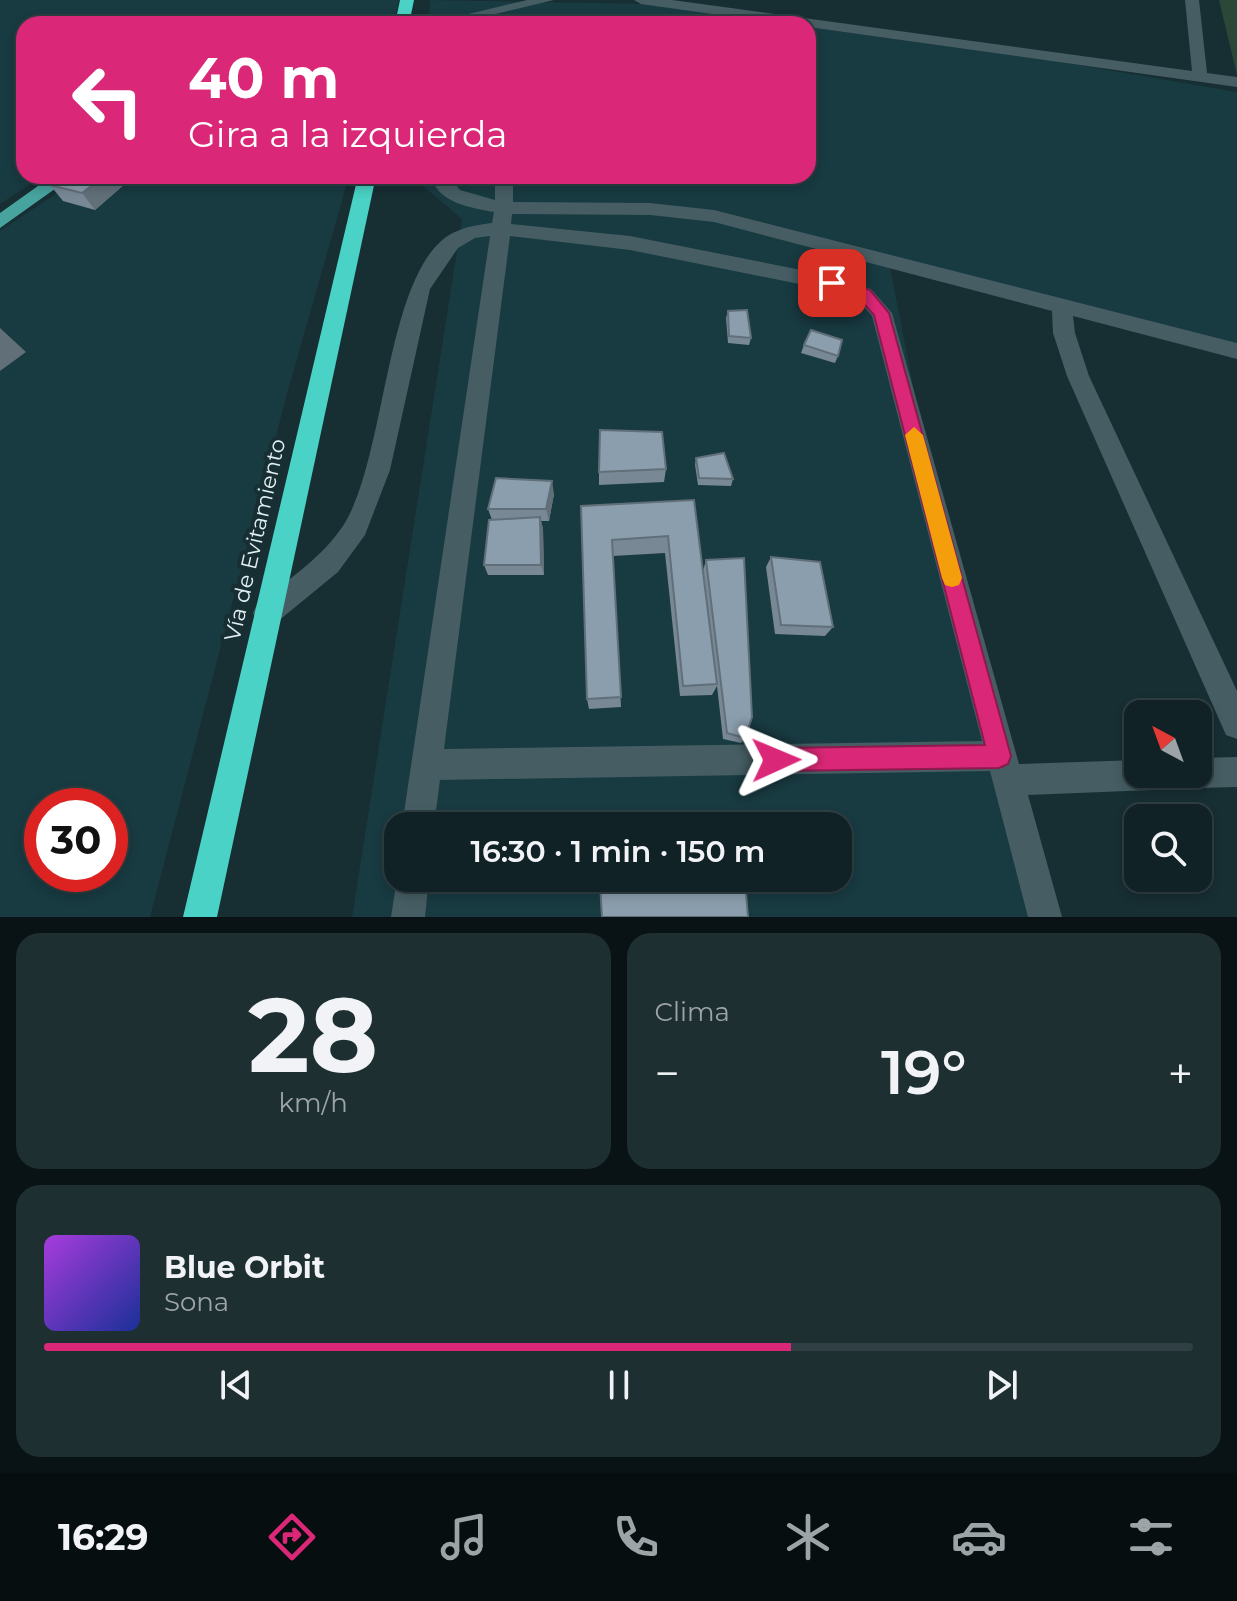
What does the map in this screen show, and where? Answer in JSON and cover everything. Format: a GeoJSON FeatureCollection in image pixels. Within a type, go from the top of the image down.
{"type":"FeatureCollection","features":[{"type":"Feature","properties":{"kind":"highway","name":"Vía de Evitamiento"},"geometry":{"type":"LineString","coordinates":[[200,917],[365,184]]}},
{"type":"Feature","properties":{"kind":"main road"},"geometry":{"type":"LineString","coordinates":[[0,222],[53,184]]}},
{"type":"Feature","properties":{"kind":"street"},"geometry":{"type":"LineString","coordinates":[[472,16],[547,0]]}},
{"type":"Feature","properties":{"kind":"street"},"geometry":{"type":"LineString","coordinates":[[641,0],[759,16]]}},
{"type":"Feature","properties":{"kind":"street"},"geometry":{"type":"LineString","coordinates":[[1192,0],[1200,76]]}},
{"type":"Feature","properties":{"kind":"street"},"geometry":{"type":"LineString","coordinates":[[816,24],[1237,82]]}},
{"type":"Feature","properties":{"kind":"street"},"geometry":{"type":"LineString","coordinates":[[443,184],[454,194],[503,219],[832,283],[864,294],[882,313],[1045,917]]}},
{"type":"Feature","properties":{"kind":"street"},"geometry":{"type":"LineString","coordinates":[[420,812],[503,219],[504,184]]}},
{"type":"Feature","properties":{"kind":"street"},"geometry":{"type":"LineString","coordinates":[[267,613],[329,563],[356,527],[378,470],[420,288],[451,243],[503,219],[619,208],[714,216],[1237,351]]}},
{"type":"Feature","properties":{"kind":"street"},"geometry":{"type":"LineString","coordinates":[[1062,305],[1064,333],[1078,376],[1237,724]]}},
{"type":"Feature","properties":{"kind":"street"},"geometry":{"type":"LineString","coordinates":[[426,765],[1003,768],[1124,772]]}},
{"type":"Feature","properties":{"kind":"street"},"geometry":{"type":"LineString","coordinates":[[1212,773],[1237,772]]}},
{"type":"Feature","properties":{"kind":"street"},"geometry":{"type":"LineString","coordinates":[[408,917],[411,892]]}},
{"type":"Feature","properties":{"kind":"shaded area"},"geometry":{"type":"Polygon","coordinates":[[[0,0],[399,0],[396,16],[16,16],[16,184],[31,184],[0,204],[0,0]]]}},
{"type":"Feature","properties":{"kind":"shaded area"},"geometry":{"type":"Polygon","coordinates":[[[430,0],[654,4],[735,16],[429,16],[430,0]]]}},
{"type":"Feature","properties":{"kind":"shaded area"},"geometry":{"type":"Polygon","coordinates":[[[816,28],[1061,62],[1237,92],[1237,350],[889,262],[932,482],[1043,917],[352,917],[462,219],[420,184],[816,184],[816,28]]]}},
{"type":"Feature","properties":{"kind":"shaded area"},"geometry":{"type":"Polygon","coordinates":[[[70,184],[347,184],[287,394],[150,917],[0,917],[0,231],[70,184]]]}},
{"type":"Feature","properties":{"kind":"green space"},"geometry":{"type":"Polygon","coordinates":[[[1219,0],[1237,0],[1237,75],[1219,0]]]}},
{"type":"Feature","properties":{"kind":"building"},"geometry":{"type":"Polygon","coordinates":[[[52,184],[94,184],[82,193],[52,184]]]}},
{"type":"Feature","properties":{"kind":"building"},"geometry":{"type":"Polygon","coordinates":[[[747,310],[751,338],[729,336],[728,311],[747,310]]]}},
{"type":"Feature","properties":{"kind":"building"},"geometry":{"type":"Polygon","coordinates":[[[811,330],[842,340],[838,356],[804,345],[811,330]]]}},
{"type":"Feature","properties":{"kind":"building"},"geometry":{"type":"Polygon","coordinates":[[[600,430],[662,432],[666,469],[599,472],[600,430]]]}},
{"type":"Feature","properties":{"kind":"building"},"geometry":{"type":"Polygon","coordinates":[[[724,453],[733,479],[699,478],[696,458],[724,453]]]}},
{"type":"Feature","properties":{"kind":"building"},"geometry":{"type":"Polygon","coordinates":[[[496,478],[552,481],[546,509],[488,509],[496,478]]]}},
{"type":"Feature","properties":{"kind":"building"},"geometry":{"type":"Polygon","coordinates":[[[694,500],[717,684],[683,686],[668,536],[612,540],[621,697],[587,699],[581,506],[694,500]]]}},
{"type":"Feature","properties":{"kind":"building"},"geometry":{"type":"Polygon","coordinates":[[[540,517],[541,565],[484,565],[489,520],[540,517]]]}},
{"type":"Feature","properties":{"kind":"building"},"geometry":{"type":"Polygon","coordinates":[[[771,557],[820,562],[833,627],[781,625],[771,557]]]}},
{"type":"Feature","properties":{"kind":"building"},"geometry":{"type":"Polygon","coordinates":[[[744,558],[752,717],[745,738],[727,733],[706,560],[744,558]]]}},
{"type":"Feature","properties":{"kind":"building"},"geometry":{"type":"Polygon","coordinates":[[[601,892],[746,892],[748,917],[602,917],[601,892]]]}},
{"type":"Feature","properties":{"kind":"slow traffic"},"geometry":{"type":"LineString","coordinates":[[914,435],[952,578]]}},
{"type":"Feature","properties":{"kind":"route"},"geometry":{"type":"LineString","coordinates":[[776,760],[999,756],[882,313],[864,294],[832,283]]}}]}
